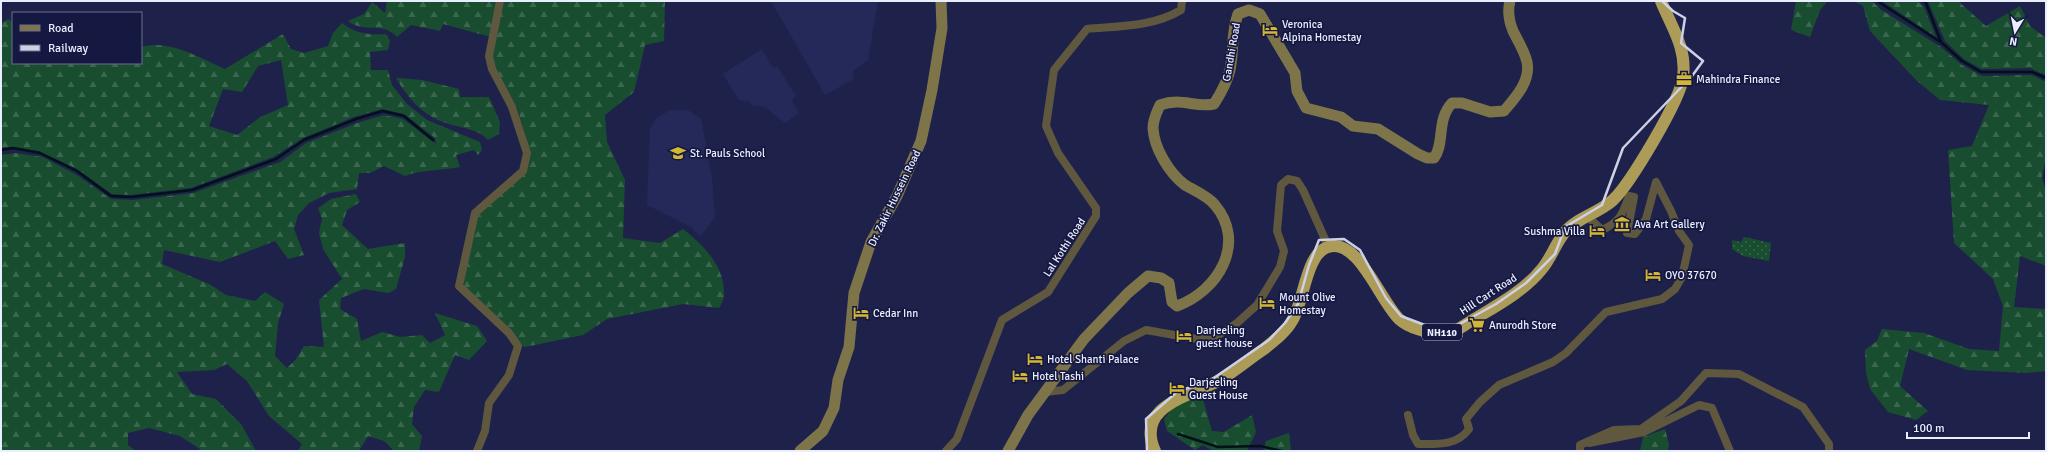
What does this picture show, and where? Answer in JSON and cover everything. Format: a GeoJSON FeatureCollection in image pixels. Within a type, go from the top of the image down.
{"type":"FeatureCollection","features":[{"type":"Feature","properties":{"kind":"highway","name":"Hill Cart Road"},"geometry":{"type":"LineString","coordinates":[[1328,246],[1341,247],[1360,261],[1381,296],[1399,320],[1415,328],[1428,332],[1439,333],[1454,331],[1498,305],[1534,278],[1542,269],[1565,231],[1613,200],[1634,174],[1676,99],[1683,77],[1682,55],[1678,35],[1661,1]]}},
{"type":"Feature","properties":{"kind":"highway"},"geometry":{"type":"LineString","coordinates":[[1155,451],[1151,443],[1151,430],[1154,419],[1160,412],[1172,401],[1221,380],[1283,333],[1292,322],[1299,309],[1311,265],[1319,252],[1328,246]]}},
{"type":"Feature","properties":{"kind":"main road","name":"Dr. Zakir Hussein Road"},"geometry":{"type":"LineString","coordinates":[[800,451],[823,432],[834,408],[838,380],[849,347],[854,293],[871,242],[897,196],[921,141],[932,90],[942,28],[941,1]]}},
{"type":"Feature","properties":{"kind":"main road","name":"Gandhi Road"},"geometry":{"type":"LineString","coordinates":[[1008,451],[1028,415],[1084,338],[1128,293],[1148,276],[1161,278],[1170,284],[1172,302],[1177,306],[1185,303],[1208,286],[1226,263],[1229,243],[1225,219],[1214,204],[1184,184],[1168,165],[1157,146],[1153,128],[1155,116],[1160,105],[1170,101],[1186,101],[1203,106],[1214,104],[1225,86],[1230,68],[1234,26],[1238,14],[1249,10],[1260,14],[1295,73],[1297,92],[1306,108],[1342,117],[1352,126],[1378,129],[1418,154],[1427,158],[1434,158],[1438,154],[1440,129],[1445,110],[1452,103],[1462,103],[1490,112],[1504,111],[1515,98],[1525,82],[1528,63],[1510,23],[1508,9],[1510,1]]}},
{"type":"Feature","properties":{"kind":"street"},"geometry":{"type":"LineString","coordinates":[[477,451],[486,431],[488,403],[509,375],[518,346],[509,333],[459,286],[475,213],[523,170],[527,153],[512,107],[492,69],[489,56],[500,1]]}},
{"type":"Feature","properties":{"kind":"street","name":"Lal Kothi Road"},"geometry":{"type":"LineString","coordinates":[[946,451],[957,439],[1002,320],[1048,292],[1096,216],[1096,208],[1058,153],[1046,126],[1054,70],[1087,29],[1152,22],[1171,16],[1181,10],[1182,1]]}},
{"type":"Feature","properties":{"kind":"street"},"geometry":{"type":"LineString","coordinates":[[1045,392],[1063,390],[1124,341],[1146,330],[1197,339],[1216,336],[1237,322],[1257,305],[1273,282],[1280,266],[1284,251],[1277,231],[1278,208],[1281,185],[1288,179],[1297,181],[1304,190],[1328,246]]}},
{"type":"Feature","properties":{"kind":"street"},"geometry":{"type":"LineString","coordinates":[[1408,415],[1413,435],[1418,444],[1447,444],[1464,436],[1469,429],[1466,419],[1480,402],[1499,385],[1553,362],[1566,354],[1606,312],[1662,300],[1675,288],[1682,277],[1689,245],[1679,231],[1671,211],[1656,182],[1646,219],[1635,234],[1626,233],[1634,197],[1629,196],[1622,215],[1614,225],[1602,230],[1588,217]]}},
{"type":"Feature","properties":{"kind":"street"},"geometry":{"type":"LineString","coordinates":[[1580,448],[1614,430],[1641,429],[1681,401],[1706,373],[1739,374],[1803,407],[1829,444],[1829,451]]}},
{"type":"Feature","properties":{"kind":"street"},"geometry":{"type":"LineString","coordinates":[[1580,448],[1644,432],[1699,405],[1712,408],[1730,451]]}},
{"type":"Feature","properties":{"kind":"shaded area"},"geometry":{"type":"Polygon","coordinates":[[[771,1],[878,1],[868,60],[853,71],[854,79],[825,95],[771,1]]]}},
{"type":"Feature","properties":{"kind":"shaded area","name":"St. Pauls School"},"geometry":{"type":"Polygon","coordinates":[[[762,49],[773,68],[778,67],[796,96],[792,100],[799,113],[785,123],[765,107],[751,105],[750,102],[739,100],[723,74],[762,49]]]}},
{"type":"Feature","properties":{"kind":"shaded area","name":"St. Pauls School"},"geometry":{"type":"Polygon","coordinates":[[[670,110],[688,110],[701,119],[712,177],[715,217],[700,237],[691,227],[647,205],[650,129],[655,119],[670,110]]]}},
{"type":"Feature","properties":{"kind":"green space"},"geometry":{"type":"Polygon","coordinates":[[[387,1],[496,1],[491,37],[443,24],[440,31],[411,25],[397,37],[392,32],[380,28],[361,27],[348,21],[364,14],[372,2],[385,13],[387,1]]]}},
{"type":"Feature","properties":{"kind":"green space"},"geometry":{"type":"Polygon","coordinates":[[[502,1],[665,1],[664,41],[645,45],[634,92],[605,115],[607,142],[625,180],[623,238],[660,243],[683,229],[711,256],[720,273],[724,295],[723,301],[719,308],[683,304],[607,319],[583,335],[525,347],[520,345],[467,292],[463,282],[477,217],[482,210],[524,173],[527,140],[517,108],[495,68],[493,56],[502,1]]]}},
{"type":"Feature","properties":{"kind":"green space"},"geometry":{"type":"Polygon","coordinates":[[[1796,1],[1828,1],[1820,10],[1810,37],[1791,30],[1796,1]]]}},
{"type":"Feature","properties":{"kind":"green space"},"geometry":{"type":"Polygon","coordinates":[[[1854,1],[1872,1],[1880,9],[1941,47],[1962,65],[1982,76],[2032,75],[2046,82],[2046,157],[2042,177],[2046,193],[2046,266],[2020,256],[2014,307],[2046,309],[2046,371],[2027,373],[1967,370],[1909,349],[1900,386],[1928,411],[1916,420],[1888,412],[1870,389],[1866,372],[1865,350],[1877,341],[1882,329],[1924,333],[1969,349],[1999,351],[2003,306],[1993,279],[1954,243],[1948,150],[1972,146],[1989,105],[1940,100],[1916,80],[1870,31],[1863,6],[1854,1]]]}},
{"type":"Feature","properties":{"kind":"green space"},"geometry":{"type":"Polygon","coordinates":[[[1882,1],[1917,1],[1924,7],[1936,37],[1882,1]]]}},
{"type":"Feature","properties":{"kind":"green space"},"geometry":{"type":"Polygon","coordinates":[[[1928,1],[1958,1],[1986,26],[2020,6],[2030,26],[2046,38],[2046,75],[2030,68],[1981,69],[1964,59],[1945,41],[1928,1]]]}},
{"type":"Feature","properties":{"kind":"green space"},"geometry":{"type":"Polygon","coordinates":[[[8,19],[12,21],[12,64],[142,64],[142,47],[152,45],[184,51],[225,69],[283,34],[291,49],[304,53],[328,46],[333,33],[342,23],[357,32],[386,34],[390,41],[388,50],[370,52],[371,70],[388,70],[392,85],[407,104],[427,120],[480,142],[482,150],[478,155],[474,150],[456,155],[460,167],[418,172],[405,176],[384,166],[370,173],[359,173],[357,189],[329,193],[309,203],[298,215],[294,229],[304,255],[288,259],[275,241],[220,262],[164,250],[162,264],[211,285],[226,295],[255,301],[265,292],[284,304],[278,323],[275,356],[287,368],[296,359],[304,346],[324,347],[319,300],[342,279],[323,249],[319,233],[322,219],[318,208],[331,199],[356,194],[360,202],[347,210],[342,225],[368,249],[405,243],[405,257],[396,289],[388,293],[364,289],[341,298],[340,309],[357,319],[361,341],[382,332],[400,337],[422,335],[430,343],[445,335],[435,313],[477,326],[487,341],[469,360],[455,355],[439,392],[425,390],[414,407],[412,424],[422,436],[419,451],[394,451],[384,441],[368,436],[359,451],[298,451],[302,444],[269,416],[247,381],[227,364],[214,370],[177,372],[192,394],[216,399],[241,424],[256,451],[203,451],[180,436],[149,428],[128,433],[128,445],[136,451],[1,451],[1,155],[15,153],[43,157],[77,175],[111,199],[133,200],[193,193],[280,162],[306,143],[357,123],[384,115],[403,119],[436,144],[435,138],[404,114],[382,109],[354,117],[303,138],[273,157],[191,188],[130,195],[112,194],[77,169],[39,151],[12,147],[1,148],[1,24],[8,19]],[[281,60],[258,66],[242,92],[223,89],[209,126],[237,135],[260,117],[288,105],[281,60]]]}},
{"type":"Feature","properties":{"kind":"green space"},"geometry":{"type":"Polygon","coordinates":[[[396,78],[422,80],[459,89],[460,97],[489,97],[500,122],[499,134],[488,140],[484,136],[474,131],[437,120],[423,111],[411,99],[396,78]]]}},
{"type":"Feature","properties":{"kind":"green space"},"geometry":{"type":"Polygon","coordinates":[[[1744,237],[1771,243],[1769,261],[1743,256],[1732,249],[1732,240],[1741,242],[1744,237]]]}},
{"type":"Feature","properties":{"kind":"green space"},"geometry":{"type":"Polygon","coordinates":[[[1202,396],[1212,431],[1224,432],[1252,415],[1256,432],[1247,451],[1213,451],[1203,445],[1195,450],[1167,431],[1164,419],[1176,403],[1202,396]]]}},
{"type":"Feature","properties":{"kind":"green space"},"geometry":{"type":"Polygon","coordinates":[[[1665,429],[1669,444],[1668,451],[1640,451],[1643,437],[1665,429]]]}},
{"type":"Feature","properties":{"kind":"green space"},"geometry":{"type":"Polygon","coordinates":[[[1289,433],[1291,451],[1263,451],[1266,441],[1289,433]]]}},
{"type":"Feature","properties":{"kind":"waterway"},"geometry":{"type":"LineString","coordinates":[[1877,1],[1942,43],[1962,61],[1981,72],[2032,72],[2046,78]]}},
{"type":"Feature","properties":{"kind":"waterway"},"geometry":{"type":"LineString","coordinates":[[1923,1],[1926,3],[1941,42]]}},
{"type":"Feature","properties":{"kind":"waterway"},"geometry":{"type":"LineString","coordinates":[[1,150],[13,148],[40,153],[77,171],[111,196],[131,197],[192,190],[276,159],[304,140],[356,119],[383,111],[404,116],[433,140]]}},
{"type":"Feature","properties":{"kind":"waterway"},"geometry":{"type":"LineString","coordinates":[[2046,170],[2046,181]]}},
{"type":"Feature","properties":{"kind":"waterway"},"geometry":{"type":"LineString","coordinates":[[1178,434],[1218,447],[1260,446],[1282,451]]}},
{"type":"Feature","properties":{"kind":"railway"},"geometry":{"type":"LineString","coordinates":[[1147,451],[1146,419],[1178,391],[1208,382],[1269,340],[1285,323],[1298,304],[1309,265],[1319,240],[1344,239],[1360,250],[1386,298],[1401,316],[1438,330],[1456,326],[1496,304],[1526,283],[1555,254],[1565,227],[1602,205],[1623,148],[1692,76],[1703,61],[1681,43],[1685,18],[1673,11],[1662,1]]}},
{"type":"Feature","properties":{"kind":"place","name":"Veronica Alpina Homestay"},"geometry":{"type":"Point","coordinates":[1270,30]}},
{"type":"Feature","properties":{"kind":"place","name":"Mahindra Finance"},"geometry":{"type":"Point","coordinates":[1684,79]}},
{"type":"Feature","properties":{"kind":"place","name":"St. Pauls School"},"geometry":{"type":"Point","coordinates":[678,153]}},
{"type":"Feature","properties":{"kind":"place","name":"Ava Art Gallery"},"geometry":{"type":"Point","coordinates":[1622,224]}},
{"type":"Feature","properties":{"kind":"place","name":"Sushma Villa"},"geometry":{"type":"Point","coordinates":[1597,231]}},
{"type":"Feature","properties":{"kind":"place","name":"OYO 37670"},"geometry":{"type":"Point","coordinates":[1653,275]}},
{"type":"Feature","properties":{"kind":"place","name":"Mount Olive Homestay"},"geometry":{"type":"Point","coordinates":[1267,303]}},
{"type":"Feature","properties":{"kind":"place","name":"Cedar Inn"},"geometry":{"type":"Point","coordinates":[861,313]}},
{"type":"Feature","properties":{"kind":"place","name":"Anurodh Store"},"geometry":{"type":"Point","coordinates":[1477,325]}},
{"type":"Feature","properties":{"kind":"place","name":"Darjeeling guest house"},"geometry":{"type":"Point","coordinates":[1184,336]}},
{"type":"Feature","properties":{"kind":"place","name":"Hotel Shanti Palace"},"geometry":{"type":"Point","coordinates":[1035,359]}},
{"type":"Feature","properties":{"kind":"place","name":"Hotel Tashi"},"geometry":{"type":"Point","coordinates":[1020,376]}},
{"type":"Feature","properties":{"kind":"place","name":"Darjeeling Guest House"},"geometry":{"type":"Point","coordinates":[1177,388]}}]}
